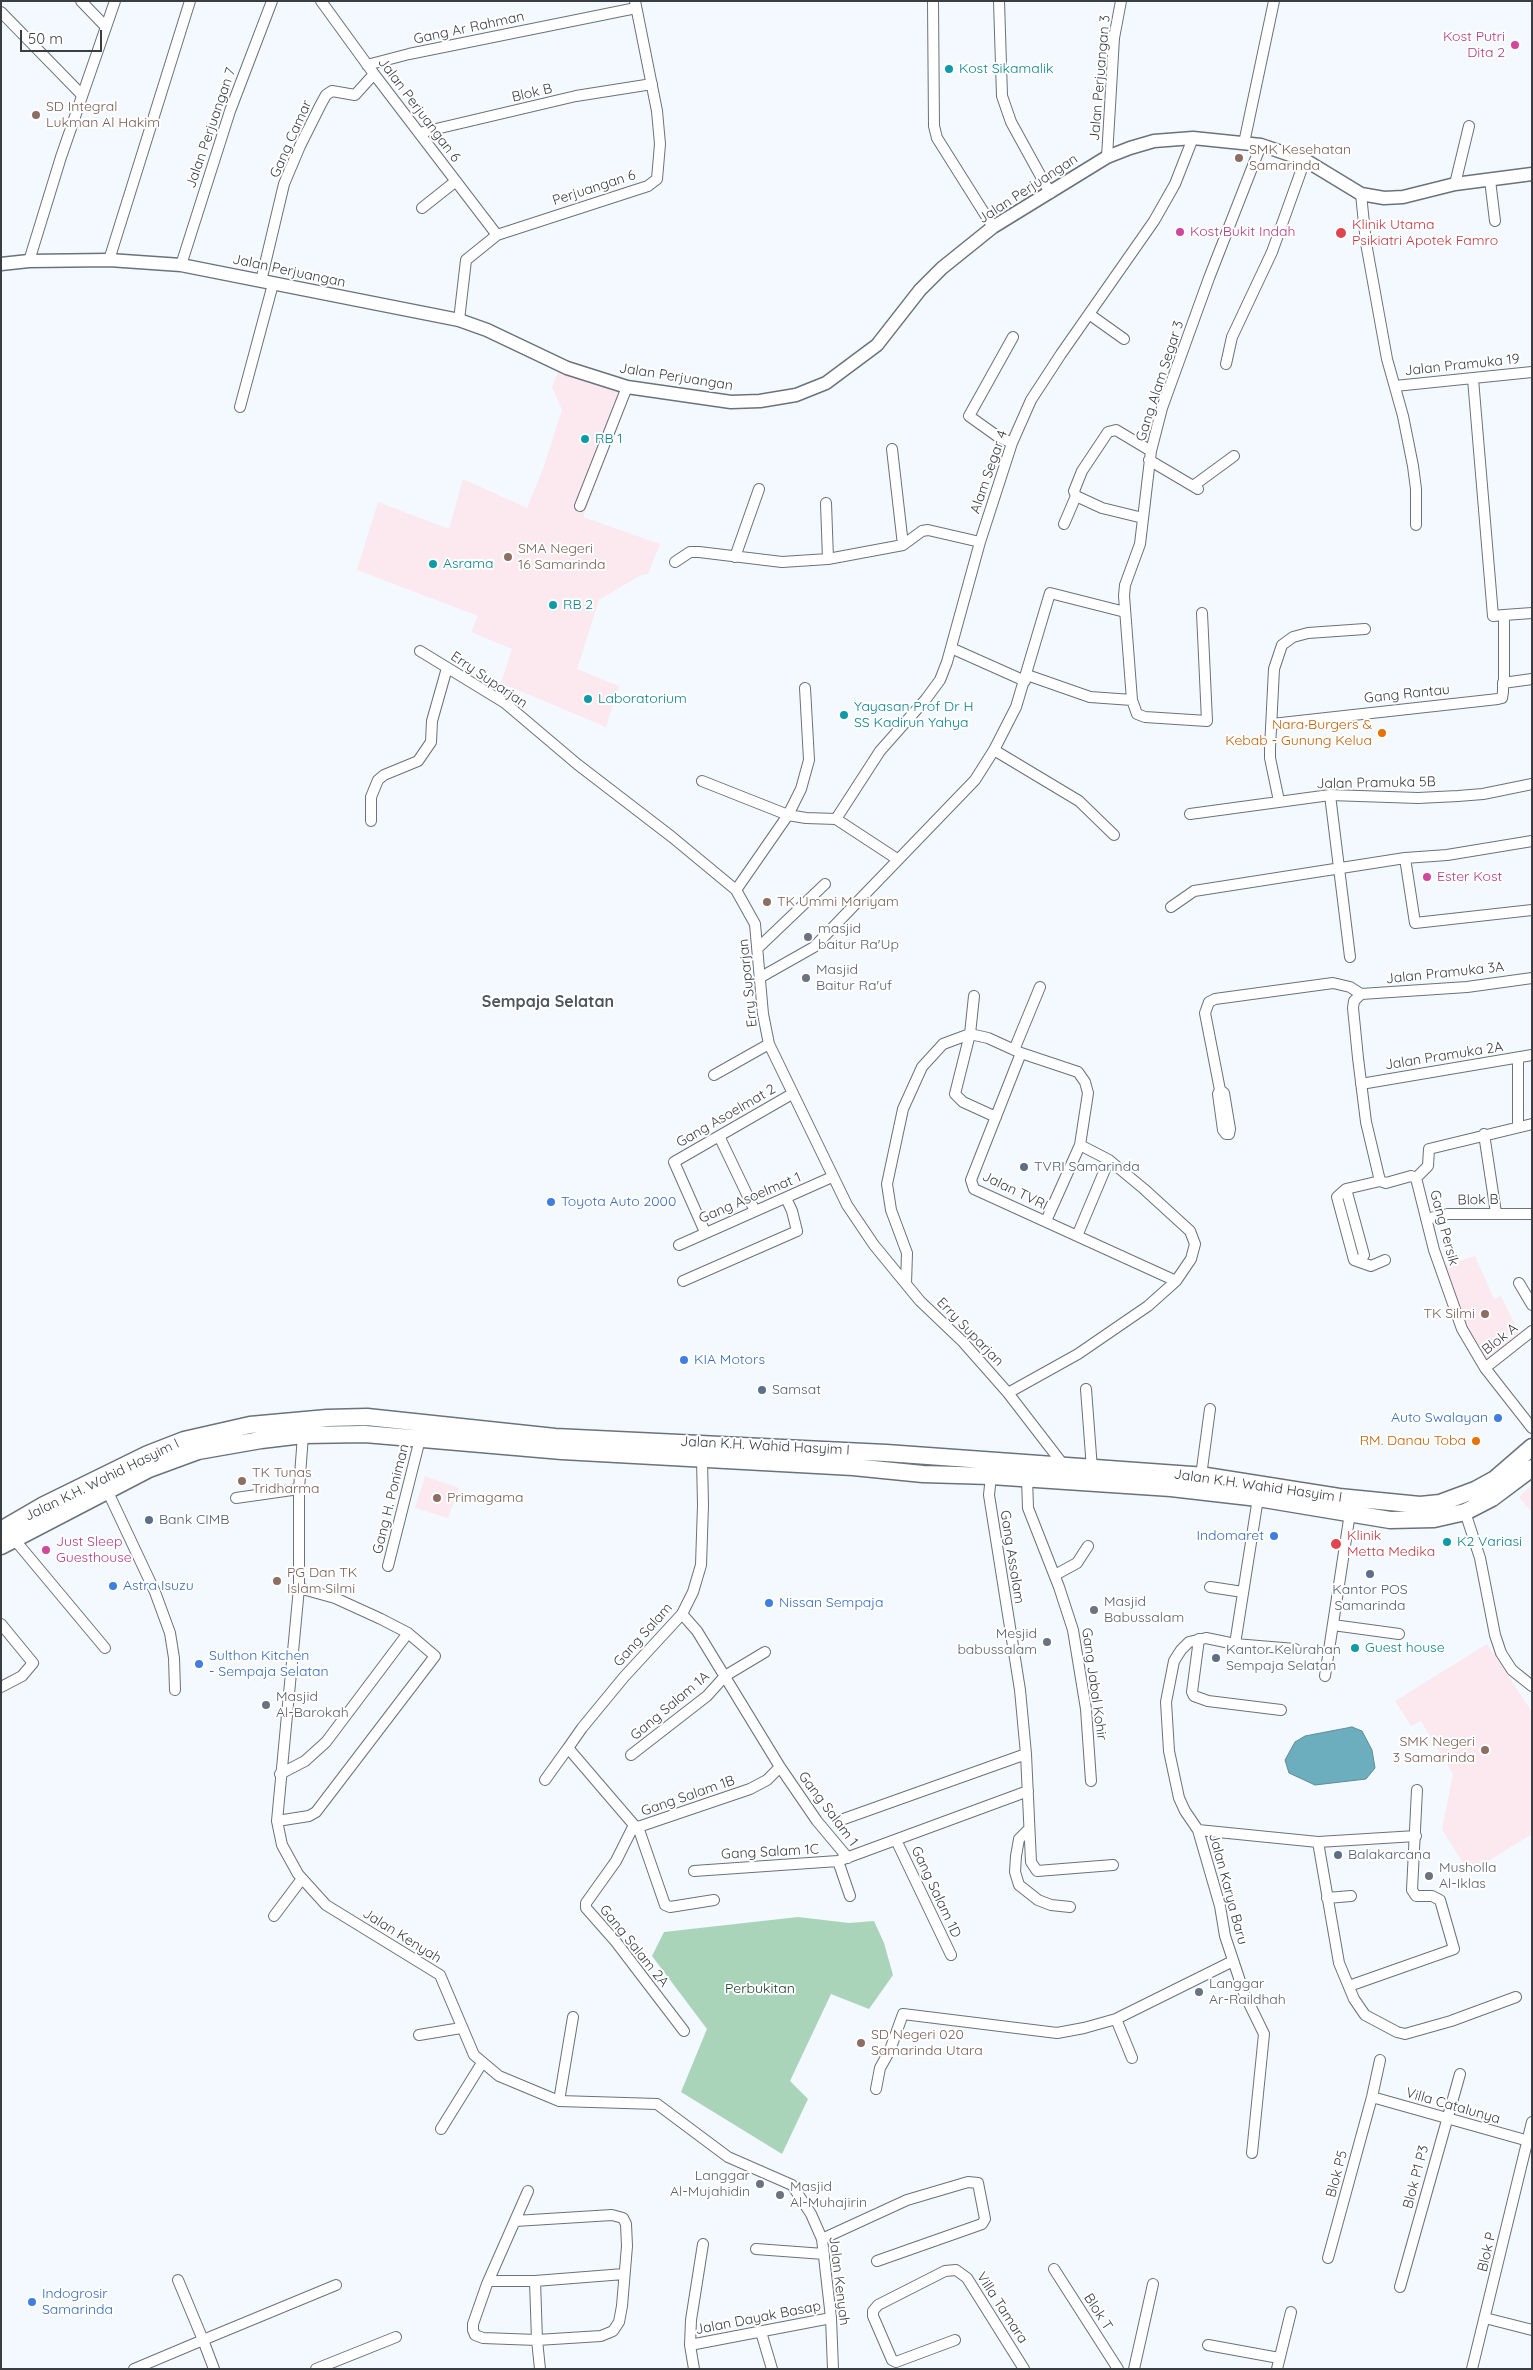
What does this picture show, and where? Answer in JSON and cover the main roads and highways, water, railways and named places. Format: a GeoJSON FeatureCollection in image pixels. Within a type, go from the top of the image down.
{"type":"FeatureCollection","features":[{"type":"Feature","properties":{"kind":"main road"},"geometry":{"type":"LineString","coordinates":[[365,1434],[367,1416]]}},
{"type":"Feature","properties":{"kind":"main road","name":"Jalan K.H. Wahid Hasyim I"},"geometry":{"type":"LineString","coordinates":[[13,1533],[44,1505],[148,1454],[184,1440],[250,1425],[367,1416],[555,1437],[886,1453],[1201,1476],[1339,1497],[1420,1505],[1457,1498],[1495,1478],[1532,1468]]}},
{"type":"Feature","properties":{"kind":"main road","name":"Jalan K.H. Wahid Hasyim I"},"geometry":{"type":"LineString","coordinates":[[13,1533],[51,1520],[149,1469],[198,1451],[261,1440],[303,1436],[365,1434],[702,1460],[888,1469],[922,1474],[1027,1478],[1171,1488],[1258,1498],[1390,1520],[1434,1519],[1465,1512],[1492,1498],[1515,1472],[1532,1447]]}},
{"type":"Feature","properties":{"kind":"main road"},"geometry":{"type":"LineString","coordinates":[[886,1453],[888,1469]]}},
{"type":"Feature","properties":{"kind":"main road"},"geometry":{"type":"LineString","coordinates":[[44,1505],[51,1520]]}},
{"type":"Feature","properties":{"kind":"water"},"geometry":{"type":"Polygon","coordinates":[[[1352,1727],[1362,1731],[1372,1750],[1375,1768],[1366,1779],[1315,1785],[1289,1773],[1285,1760],[1295,1742],[1305,1736],[1352,1727]]]}},
{"type":"Feature","properties":{"kind":"place","name":"Kost Putri Dita 2"},"geometry":{"type":"Point","coordinates":[1515,45]}},
{"type":"Feature","properties":{"kind":"place","name":"Kost Sikamalik"},"geometry":{"type":"Point","coordinates":[949,69]}},
{"type":"Feature","properties":{"kind":"place","name":"SD Integral Lukman Al Hakim"},"geometry":{"type":"Point","coordinates":[36,115]}},
{"type":"Feature","properties":{"kind":"place","name":"SMK Kesehatan Samarinda"},"geometry":{"type":"Point","coordinates":[1239,158]}},
{"type":"Feature","properties":{"kind":"place","name":"Kost Bukit Indah"},"geometry":{"type":"Point","coordinates":[1180,232]}},
{"type":"Feature","properties":{"kind":"place","name":"Klinik Utama Psikiatri Apotek Famro"},"geometry":{"type":"Point","coordinates":[1341,233]}},
{"type":"Feature","properties":{"kind":"place","name":"RB 1"},"geometry":{"type":"Point","coordinates":[585,439]}},
{"type":"Feature","properties":{"kind":"place","name":"SMA Negeri 16 Samarinda"},"geometry":{"type":"Point","coordinates":[508,557]}},
{"type":"Feature","properties":{"kind":"place","name":"Asrama"},"geometry":{"type":"Point","coordinates":[433,564]}},
{"type":"Feature","properties":{"kind":"place","name":"RB 2"},"geometry":{"type":"Point","coordinates":[553,605]}},
{"type":"Feature","properties":{"kind":"place","name":"Laboratorium"},"geometry":{"type":"Point","coordinates":[588,699]}},
{"type":"Feature","properties":{"kind":"place","name":"Yayasan Prof Dr H SS Kadirun Yahya"},"geometry":{"type":"Point","coordinates":[844,715]}},
{"type":"Feature","properties":{"kind":"place","name":"Nara Burgers & Kebab - Gunung Kelua"},"geometry":{"type":"Point","coordinates":[1382,733]}},
{"type":"Feature","properties":{"kind":"place","name":"Ester Kost"},"geometry":{"type":"Point","coordinates":[1427,877]}},
{"type":"Feature","properties":{"kind":"place","name":"TK Ummi Mariyam"},"geometry":{"type":"Point","coordinates":[767,902]}},
{"type":"Feature","properties":{"kind":"place","name":"masjid baitur Ra'Up"},"geometry":{"type":"Point","coordinates":[808,937]}},
{"type":"Feature","properties":{"kind":"place","name":"Masjid Baitur Ra'uf"},"geometry":{"type":"Point","coordinates":[806,978]}},
{"type":"Feature","properties":{"kind":"place","name":"TVRI Samarinda"},"geometry":{"type":"Point","coordinates":[1024,1167]}},
{"type":"Feature","properties":{"kind":"place","name":"Toyota Auto 2000"},"geometry":{"type":"Point","coordinates":[551,1202]}},
{"type":"Feature","properties":{"kind":"place","name":"TK Silmi"},"geometry":{"type":"Point","coordinates":[1485,1314]}},
{"type":"Feature","properties":{"kind":"place","name":"KIA Motors"},"geometry":{"type":"Point","coordinates":[684,1360]}},
{"type":"Feature","properties":{"kind":"place","name":"Samsat"},"geometry":{"type":"Point","coordinates":[762,1390]}},
{"type":"Feature","properties":{"kind":"place","name":"Auto Swalayan"},"geometry":{"type":"Point","coordinates":[1498,1418]}},
{"type":"Feature","properties":{"kind":"place","name":"RM. Danau Toba"},"geometry":{"type":"Point","coordinates":[1476,1441]}},
{"type":"Feature","properties":{"kind":"place","name":"TK Tunas Tridharma"},"geometry":{"type":"Point","coordinates":[242,1481]}},
{"type":"Feature","properties":{"kind":"place","name":"Primagama"},"geometry":{"type":"Point","coordinates":[437,1498]}},
{"type":"Feature","properties":{"kind":"place","name":"Bank CIMB"},"geometry":{"type":"Point","coordinates":[149,1520]}},
{"type":"Feature","properties":{"kind":"place","name":"Indomaret"},"geometry":{"type":"Point","coordinates":[1274,1536]}},
{"type":"Feature","properties":{"kind":"place","name":"K2 Variasi"},"geometry":{"type":"Point","coordinates":[1447,1542]}},
{"type":"Feature","properties":{"kind":"place","name":"Klinik Metta Medika"},"geometry":{"type":"Point","coordinates":[1336,1544]}},
{"type":"Feature","properties":{"kind":"place","name":"Just Sleep Guesthouse"},"geometry":{"type":"Point","coordinates":[46,1550]}},
{"type":"Feature","properties":{"kind":"place","name":"Kantor POS Samarinda"},"geometry":{"type":"Point","coordinates":[1370,1574]}},
{"type":"Feature","properties":{"kind":"place","name":"PG Dan TK Islam Silmi"},"geometry":{"type":"Point","coordinates":[277,1581]}},
{"type":"Feature","properties":{"kind":"place","name":"Astra Isuzu"},"geometry":{"type":"Point","coordinates":[113,1586]}},
{"type":"Feature","properties":{"kind":"place","name":"Nissan Sempaja"},"geometry":{"type":"Point","coordinates":[769,1603]}},
{"type":"Feature","properties":{"kind":"place","name":"Masjid Babussalam"},"geometry":{"type":"Point","coordinates":[1094,1610]}},
{"type":"Feature","properties":{"kind":"place","name":"Mesjid babussalam"},"geometry":{"type":"Point","coordinates":[1047,1642]}},
{"type":"Feature","properties":{"kind":"place","name":"Guest house"},"geometry":{"type":"Point","coordinates":[1355,1648]}},
{"type":"Feature","properties":{"kind":"place","name":"Kantor Kelurahan Sempaja Selatan"},"geometry":{"type":"Point","coordinates":[1216,1658]}},
{"type":"Feature","properties":{"kind":"place","name":"Sulthon Kitchen - Sempaja Selatan"},"geometry":{"type":"Point","coordinates":[199,1664]}},
{"type":"Feature","properties":{"kind":"place","name":"Masjid Al-Barokah"},"geometry":{"type":"Point","coordinates":[266,1705]}},
{"type":"Feature","properties":{"kind":"place","name":"SMK Negeri 3 Samarinda"},"geometry":{"type":"Point","coordinates":[1485,1750]}},
{"type":"Feature","properties":{"kind":"place","name":"Balakarcana"},"geometry":{"type":"Point","coordinates":[1338,1855]}},
{"type":"Feature","properties":{"kind":"place","name":"Musholla Al-Iklas"},"geometry":{"type":"Point","coordinates":[1429,1876]}},
{"type":"Feature","properties":{"kind":"place","name":"Langgar Ar-Raildhah"},"geometry":{"type":"Point","coordinates":[1199,1992]}},
{"type":"Feature","properties":{"kind":"place","name":"SD Negeri 020 Samarinda Utara"},"geometry":{"type":"Point","coordinates":[861,2043]}},
{"type":"Feature","properties":{"kind":"place","name":"Langgar Al-Mujahidin"},"geometry":{"type":"Point","coordinates":[760,2184]}},
{"type":"Feature","properties":{"kind":"place","name":"Masjid Al-Muhajirin"},"geometry":{"type":"Point","coordinates":[780,2195]}},
{"type":"Feature","properties":{"kind":"place","name":"Indogrosir Samarinda"},"geometry":{"type":"Point","coordinates":[32,2302]}},
{"type":"Feature","properties":{"kind":"district","name":"Sempaja Selatan"},"geometry":{"type":"Point","coordinates":[548,1002]}},
{"type":"Feature","properties":{"kind":"park label","name":"Perbukitan"},"geometry":{"type":"Point","coordinates":[760,1989]}}]}
